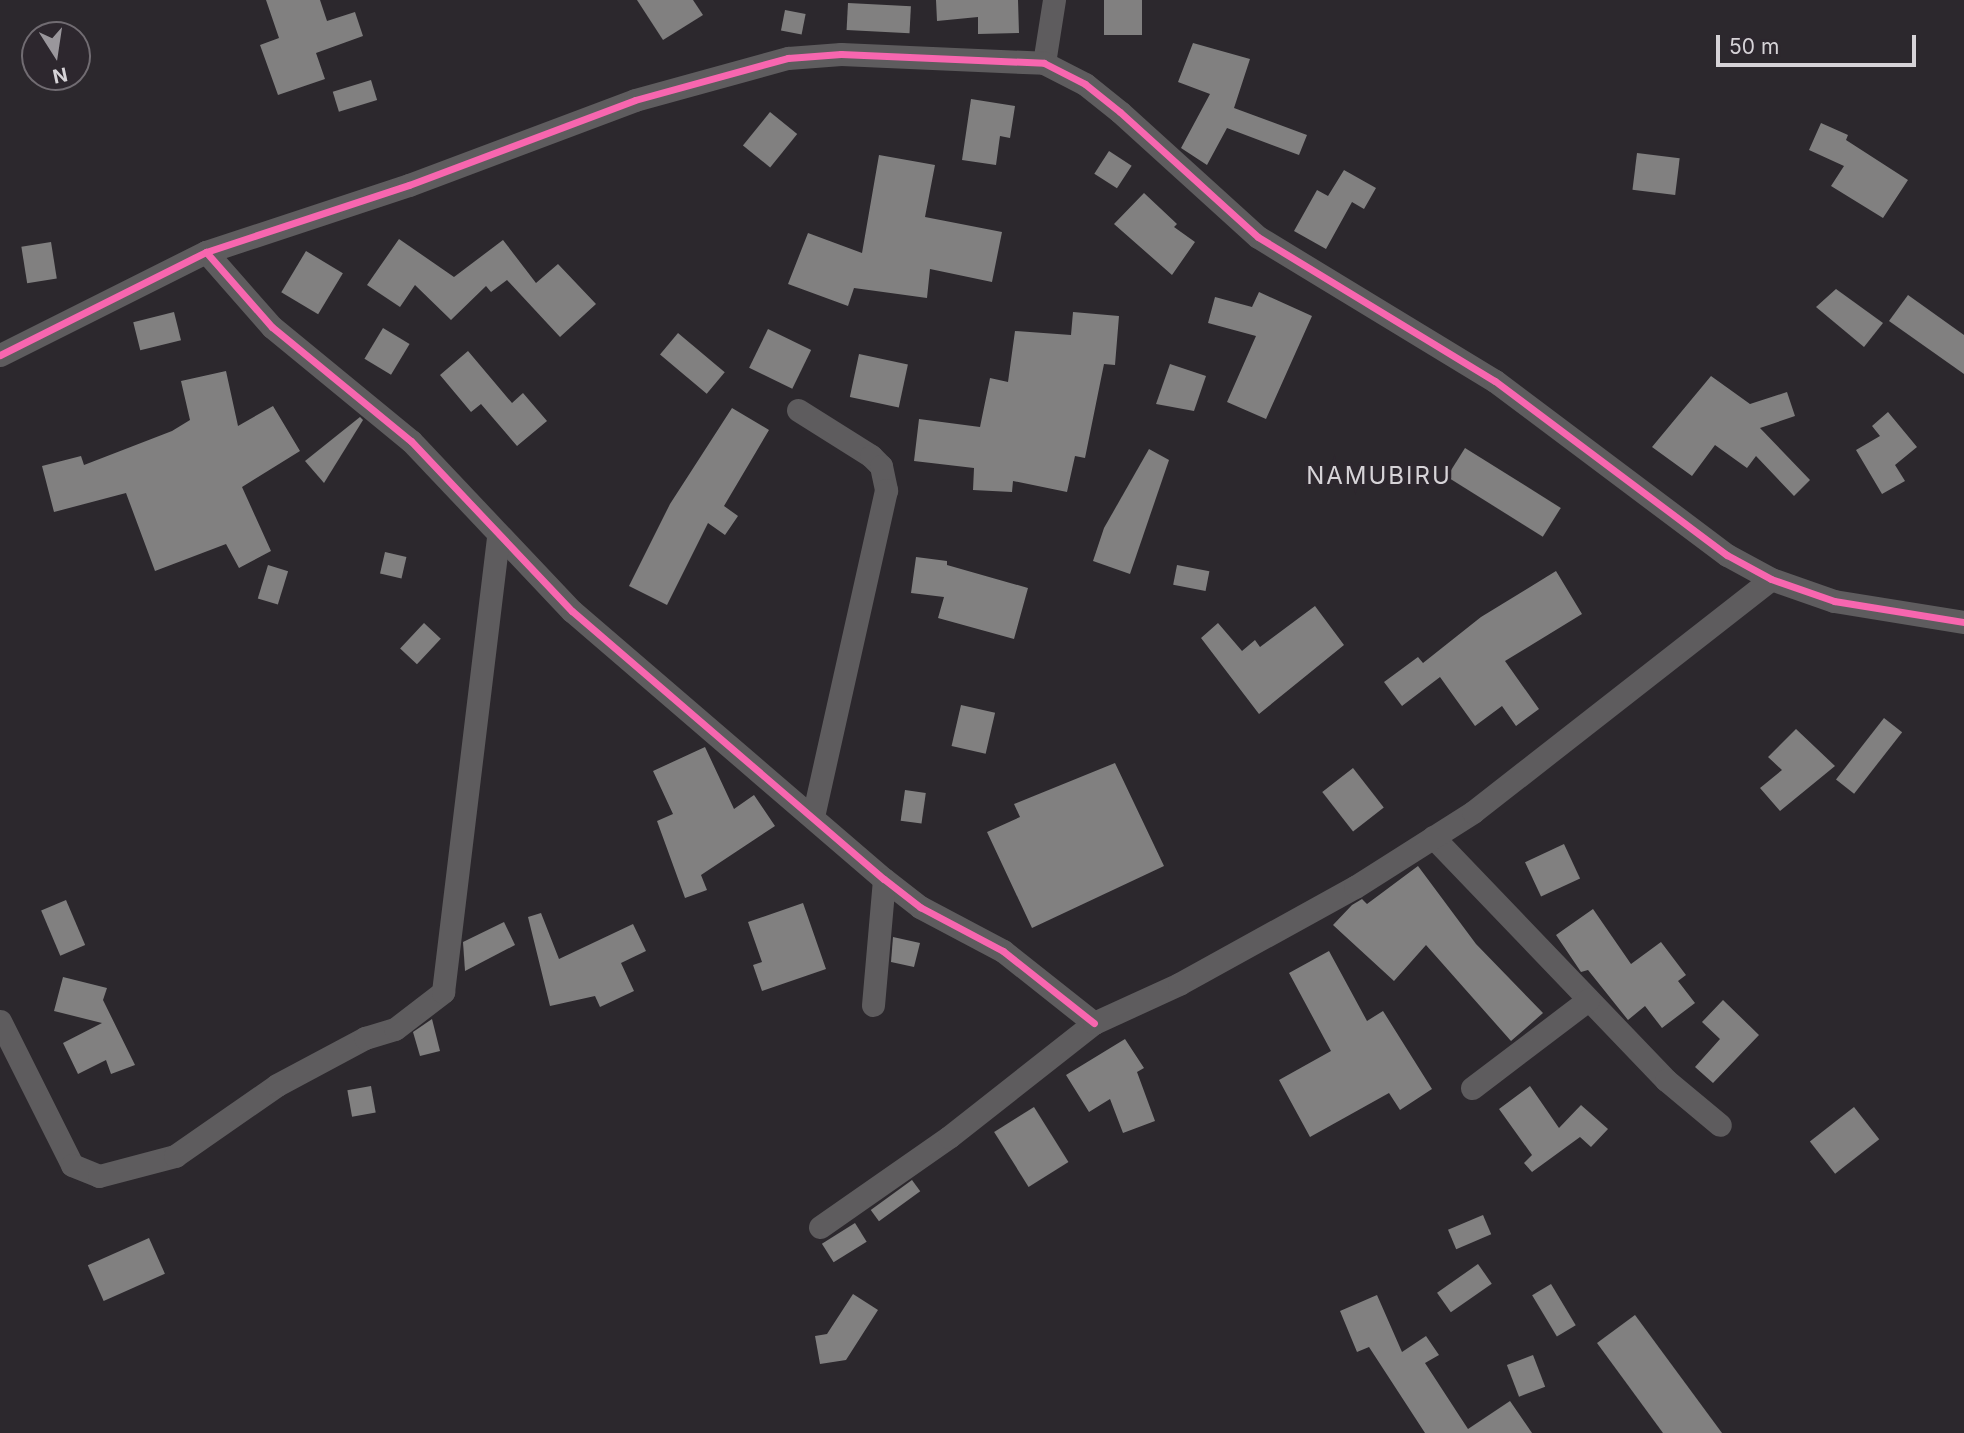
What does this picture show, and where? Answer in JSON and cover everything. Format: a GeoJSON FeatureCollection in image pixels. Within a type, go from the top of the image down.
{"type":"FeatureCollection","features":[{"type":"Feature","properties":{"kind":"street"},"geometry":{"type":"LineString","coordinates":[[1044,63],[1054,0]]}},
{"type":"Feature","properties":{"kind":"street"},"geometry":{"type":"LineString","coordinates":[[0,355],[206,252],[400,188],[635,100],[788,58],[841,54],[1044,63],[1085,84],[1120,111],[1258,237],[1494,380],[1727,555],[1771,579],[1834,601],[1964,622]]}},
{"type":"Feature","properties":{"kind":"street"},"geometry":{"type":"LineString","coordinates":[[206,252],[272,327],[411,441],[498,536],[572,611],[884,879],[920,907],[1003,951],[1094,1023]]}},
{"type":"Feature","properties":{"kind":"street"},"geometry":{"type":"LineString","coordinates":[[799,410],[876,461],[886,489],[813,816]]}},
{"type":"Feature","properties":{"kind":"street"},"geometry":{"type":"LineString","coordinates":[[0,1021],[72,1165],[99,1176],[175,1156],[277,1085],[365,1038],[395,1029],[443,992],[498,536]]}},
{"type":"Feature","properties":{"kind":"street"},"geometry":{"type":"LineString","coordinates":[[820,1227],[949,1137],[1094,1023],[1191,978],[1473,812],[1771,579]]}},
{"type":"Feature","properties":{"kind":"street"},"geometry":{"type":"LineString","coordinates":[[1433,837],[1588,1000],[1720,1125]]}},
{"type":"Feature","properties":{"kind":"street"},"geometry":{"type":"LineString","coordinates":[[873,1004],[884,879]]}},
{"type":"Feature","properties":{"kind":"street"},"geometry":{"type":"LineString","coordinates":[[1472,1088],[1588,1000]]}},
{"type":"Feature","properties":{"kind":"building"},"geometry":{"type":"Polygon","coordinates":[[[266,0],[320,0],[327,21],[355,12],[363,36],[316,53],[325,79],[278,95],[260,45],[279,38],[266,0]]]}},
{"type":"Feature","properties":{"kind":"building"},"geometry":{"type":"Polygon","coordinates":[[[637,0],[693,0],[703,15],[663,40],[637,0]]]}},
{"type":"Feature","properties":{"kind":"building"},"geometry":{"type":"Polygon","coordinates":[[[936,0],[1018,0],[1019,33],[978,34],[978,17],[937,21],[936,0]]]}},
{"type":"Feature","properties":{"kind":"building"},"geometry":{"type":"Polygon","coordinates":[[[1104,0],[1142,0],[1142,35],[1104,35],[1104,0]]]}},
{"type":"Feature","properties":{"kind":"building"},"geometry":{"type":"Polygon","coordinates":[[[848,3],[911,6],[910,33],[847,30],[848,3]]]}},
{"type":"Feature","properties":{"kind":"building"},"geometry":{"type":"Polygon","coordinates":[[[785,10],[806,14],[802,35],[781,31],[785,10]]]}},
{"type":"Feature","properties":{"kind":"building"},"geometry":{"type":"Polygon","coordinates":[[[1193,43],[1250,59],[1234,108],[1307,135],[1299,155],[1227,128],[1207,165],[1181,148],[1210,94],[1178,82],[1193,43]]]}},
{"type":"Feature","properties":{"kind":"building"},"geometry":{"type":"Polygon","coordinates":[[[371,80],[377,100],[339,112],[333,92],[371,80]]]}},
{"type":"Feature","properties":{"kind":"building"},"geometry":{"type":"Polygon","coordinates":[[[971,99],[1015,106],[1010,138],[1000,136],[996,165],[962,160],[971,99]]]}},
{"type":"Feature","properties":{"kind":"building"},"geometry":{"type":"Polygon","coordinates":[[[770,112],[797,134],[770,167],[743,145],[770,112]]]}},
{"type":"Feature","properties":{"kind":"building"},"geometry":{"type":"Polygon","coordinates":[[[1821,123],[1848,135],[1846,140],[1908,180],[1883,218],[1831,186],[1844,166],[1809,150],[1821,123]]]}},
{"type":"Feature","properties":{"kind":"building"},"geometry":{"type":"Polygon","coordinates":[[[1109,151],[1132,166],[1117,188],[1094,174],[1109,151]]]}},
{"type":"Feature","properties":{"kind":"building"},"geometry":{"type":"Polygon","coordinates":[[[1637,153],[1680,158],[1675,195],[1632,190],[1637,153]]]}},
{"type":"Feature","properties":{"kind":"building"},"geometry":{"type":"Polygon","coordinates":[[[879,155],[935,165],[925,217],[1002,232],[992,282],[930,269],[927,298],[854,288],[848,306],[788,284],[808,233],[862,253],[879,155]]]}},
{"type":"Feature","properties":{"kind":"building"},"geometry":{"type":"Polygon","coordinates":[[[1344,170],[1376,188],[1364,209],[1352,202],[1326,249],[1294,231],[1317,190],[1328,196],[1344,170]]]}},
{"type":"Feature","properties":{"kind":"building"},"geometry":{"type":"Polygon","coordinates":[[[1144,193],[1177,224],[1174,227],[1195,242],[1172,275],[1114,224],[1144,193]]]}},
{"type":"Feature","properties":{"kind":"building"},"geometry":{"type":"Polygon","coordinates":[[[399,239],[454,277],[503,240],[536,283],[558,264],[596,304],[560,337],[507,280],[491,292],[486,286],[451,320],[415,285],[400,307],[367,285],[399,239]]]}},
{"type":"Feature","properties":{"kind":"building"},"geometry":{"type":"Polygon","coordinates":[[[51,242],[57,279],[27,283],[21,247],[51,242]]]}},
{"type":"Feature","properties":{"kind":"building"},"geometry":{"type":"Polygon","coordinates":[[[306,251],[343,273],[318,314],[281,292],[306,251]]]}},
{"type":"Feature","properties":{"kind":"building"},"geometry":{"type":"Polygon","coordinates":[[[1836,289],[1883,323],[1864,347],[1816,307],[1836,289]]]}},
{"type":"Feature","properties":{"kind":"building"},"geometry":{"type":"Polygon","coordinates":[[[1259,292],[1312,316],[1266,419],[1227,402],[1256,336],[1208,323],[1215,297],[1252,307],[1259,292]]]}},
{"type":"Feature","properties":{"kind":"building"},"geometry":{"type":"Polygon","coordinates":[[[1908,295],[1964,335],[1964,374],[1889,321],[1908,295]]]}},
{"type":"Feature","properties":{"kind":"building"},"geometry":{"type":"Polygon","coordinates":[[[174,312],[181,340],[140,350],[133,322],[174,312]]]}},
{"type":"Feature","properties":{"kind":"building"},"geometry":{"type":"Polygon","coordinates":[[[1073,312],[1119,316],[1115,365],[1104,364],[1085,458],[1075,456],[1067,492],[1013,481],[1012,492],[973,490],[974,468],[914,461],[919,419],[980,427],[990,378],[1008,382],[1015,331],[1071,335],[1073,312]]]}},
{"type":"Feature","properties":{"kind":"building"},"geometry":{"type":"Polygon","coordinates":[[[383,328],[410,344],[391,375],[364,359],[383,328]]]}},
{"type":"Feature","properties":{"kind":"building"},"geometry":{"type":"Polygon","coordinates":[[[768,329],[811,350],[792,389],[749,368],[768,329]]]}},
{"type":"Feature","properties":{"kind":"building"},"geometry":{"type":"Polygon","coordinates":[[[678,333],[725,372],[707,394],[660,354],[678,333]]]}},
{"type":"Feature","properties":{"kind":"building"},"geometry":{"type":"Polygon","coordinates":[[[468,351],[512,403],[523,393],[547,421],[517,446],[481,404],[471,412],[440,375],[468,351]]]}},
{"type":"Feature","properties":{"kind":"building"},"geometry":{"type":"Polygon","coordinates":[[[859,354],[908,364],[899,407],[850,397],[859,354]]]}},
{"type":"Feature","properties":{"kind":"building"},"geometry":{"type":"Polygon","coordinates":[[[1170,364],[1206,376],[1194,411],[1156,404],[1170,364]]]}},
{"type":"Feature","properties":{"kind":"building"},"geometry":{"type":"Polygon","coordinates":[[[226,371],[238,426],[273,406],[300,451],[242,487],[271,551],[239,568],[226,544],[155,571],[126,493],[54,512],[42,466],[81,456],[84,465],[172,431],[190,420],[181,381],[226,371]]]}},
{"type":"Feature","properties":{"kind":"building"},"geometry":{"type":"Polygon","coordinates":[[[1711,376],[1750,404],[1787,392],[1795,416],[1760,428],[1810,480],[1794,496],[1756,456],[1747,468],[1715,445],[1692,476],[1652,447],[1711,376]]]}},
{"type":"Feature","properties":{"kind":"building"},"geometry":{"type":"Polygon","coordinates":[[[732,408],[769,430],[724,506],[738,516],[725,535],[708,523],[667,605],[629,586],[670,504],[732,408]]]}},
{"type":"Feature","properties":{"kind":"building"},"geometry":{"type":"Polygon","coordinates":[[[1888,412],[1917,447],[1895,465],[1905,481],[1882,494],[1856,450],[1880,436],[1872,426],[1888,412]]]}},
{"type":"Feature","properties":{"kind":"building"},"geometry":{"type":"Polygon","coordinates":[[[360,417],[363,420],[324,483],[305,461],[360,417]]]}},
{"type":"Feature","properties":{"kind":"building"},"geometry":{"type":"Polygon","coordinates":[[[1465,448],[1561,508],[1543,537],[1447,477],[1465,448]]]}},
{"type":"Feature","properties":{"kind":"building"},"geometry":{"type":"Polygon","coordinates":[[[1149,449],[1169,460],[1130,574],[1093,561],[1104,528],[1149,449]]]}},
{"type":"Feature","properties":{"kind":"building"},"geometry":{"type":"Polygon","coordinates":[[[385,552],[406,557],[401,578],[380,573],[385,552]]]}},
{"type":"Feature","properties":{"kind":"building"},"geometry":{"type":"Polygon","coordinates":[[[916,557],[947,561],[947,565],[1028,588],[1014,639],[938,618],[944,597],[911,593],[916,557]]]}},
{"type":"Feature","properties":{"kind":"building"},"geometry":{"type":"Polygon","coordinates":[[[268,565],[288,571],[278,605],[258,598],[268,565]]]}},
{"type":"Feature","properties":{"kind":"building"},"geometry":{"type":"Polygon","coordinates":[[[1177,565],[1209,571],[1206,591],[1173,585],[1177,565]]]}},
{"type":"Feature","properties":{"kind":"building"},"geometry":{"type":"Polygon","coordinates":[[[1556,571],[1582,614],[1505,661],[1539,709],[1516,726],[1502,706],[1475,726],[1440,677],[1402,706],[1384,682],[1418,657],[1423,663],[1481,617],[1556,571]]]}},
{"type":"Feature","properties":{"kind":"building"},"geometry":{"type":"Polygon","coordinates":[[[1315,606],[1344,645],[1259,714],[1201,638],[1218,623],[1242,651],[1255,640],[1260,647],[1315,606]]]}},
{"type":"Feature","properties":{"kind":"building"},"geometry":{"type":"Polygon","coordinates":[[[424,623],[441,639],[417,664],[400,649],[424,623]]]}},
{"type":"Feature","properties":{"kind":"building"},"geometry":{"type":"Polygon","coordinates":[[[961,705],[995,713],[986,754],[952,746],[961,705]]]}},
{"type":"Feature","properties":{"kind":"building"},"geometry":{"type":"Polygon","coordinates":[[[1884,718],[1902,732],[1854,794],[1836,779],[1884,718]]]}},
{"type":"Feature","properties":{"kind":"building"},"geometry":{"type":"Polygon","coordinates":[[[1796,729],[1835,766],[1780,811],[1760,788],[1782,770],[1768,757],[1796,729]]]}},
{"type":"Feature","properties":{"kind":"building"},"geometry":{"type":"Polygon","coordinates":[[[705,747],[734,809],[754,795],[775,826],[701,875],[707,890],[685,898],[657,821],[673,814],[653,771],[705,747]]]}},
{"type":"Feature","properties":{"kind":"building"},"geometry":{"type":"Polygon","coordinates":[[[1115,763],[1164,866],[1032,928],[987,832],[1020,817],[1014,804],[1115,763]]]}},
{"type":"Feature","properties":{"kind":"building"},"geometry":{"type":"Polygon","coordinates":[[[1353,768],[1384,807],[1353,831],[1322,792],[1353,768]]]}},
{"type":"Feature","properties":{"kind":"building"},"geometry":{"type":"Polygon","coordinates":[[[905,790],[926,793],[921,824],[901,821],[905,790]]]}},
{"type":"Feature","properties":{"kind":"building"},"geometry":{"type":"Polygon","coordinates":[[[1564,844],[1580,878],[1541,897],[1525,862],[1564,844]]]}},
{"type":"Feature","properties":{"kind":"building"},"geometry":{"type":"Polygon","coordinates":[[[1418,866],[1476,944],[1543,1013],[1511,1041],[1426,945],[1394,981],[1333,925],[1352,905],[1362,899],[1367,904],[1418,866]]]}},
{"type":"Feature","properties":{"kind":"building"},"geometry":{"type":"Polygon","coordinates":[[[66,900],[85,945],[60,956],[41,911],[66,900]]]}},
{"type":"Feature","properties":{"kind":"building"},"geometry":{"type":"Polygon","coordinates":[[[803,903],[826,969],[762,991],[753,965],[762,962],[748,922],[803,903]]]}},
{"type":"Feature","properties":{"kind":"building"},"geometry":{"type":"Polygon","coordinates":[[[1593,909],[1631,964],[1661,942],[1686,975],[1678,981],[1695,1003],[1662,1028],[1645,1006],[1628,1020],[1588,970],[1581,972],[1556,935],[1593,909]]]}},
{"type":"Feature","properties":{"kind":"building"},"geometry":{"type":"Polygon","coordinates":[[[541,913],[559,959],[633,924],[646,951],[621,963],[634,991],[600,1007],[595,996],[550,1006],[528,917],[541,913]]]}},
{"type":"Feature","properties":{"kind":"building"},"geometry":{"type":"Polygon","coordinates":[[[504,922],[515,945],[465,971],[463,942],[504,922]]]}},
{"type":"Feature","properties":{"kind":"building"},"geometry":{"type":"Polygon","coordinates":[[[893,937],[920,943],[914,967],[891,962],[893,937]]]}},
{"type":"Feature","properties":{"kind":"building"},"geometry":{"type":"Polygon","coordinates":[[[1329,951],[1367,1021],[1383,1011],[1432,1089],[1400,1110],[1389,1093],[1310,1137],[1279,1080],[1331,1051],[1289,973],[1329,951]]]}},
{"type":"Feature","properties":{"kind":"building"},"geometry":{"type":"Polygon","coordinates":[[[63,977],[107,988],[103,1000],[135,1065],[111,1074],[106,1060],[78,1074],[63,1043],[102,1023],[54,1011],[63,977]]]}},
{"type":"Feature","properties":{"kind":"building"},"geometry":{"type":"Polygon","coordinates":[[[1723,1000],[1759,1035],[1713,1083],[1695,1067],[1720,1039],[1702,1022],[1723,1000]]]}},
{"type":"Feature","properties":{"kind":"building"},"geometry":{"type":"Polygon","coordinates":[[[432,1019],[440,1051],[420,1056],[413,1032],[432,1019]]]}},
{"type":"Feature","properties":{"kind":"building"},"geometry":{"type":"Polygon","coordinates":[[[1125,1039],[1144,1068],[1137,1072],[1155,1121],[1123,1133],[1110,1099],[1089,1112],[1066,1075],[1125,1039]]]}},
{"type":"Feature","properties":{"kind":"building"},"geometry":{"type":"Polygon","coordinates":[[[371,1086],[376,1113],[352,1117],[347,1090],[371,1086]]]}},
{"type":"Feature","properties":{"kind":"building"},"geometry":{"type":"Polygon","coordinates":[[[1530,1086],[1559,1128],[1581,1105],[1608,1129],[1591,1147],[1580,1137],[1532,1172],[1524,1163],[1532,1155],[1499,1109],[1530,1086]]]}},
{"type":"Feature","properties":{"kind":"building"},"geometry":{"type":"Polygon","coordinates":[[[1034,1107],[1068,1162],[1029,1187],[994,1132],[1034,1107]]]}},
{"type":"Feature","properties":{"kind":"building"},"geometry":{"type":"Polygon","coordinates":[[[1854,1107],[1879,1139],[1835,1174],[1810,1141],[1854,1107]]]}},
{"type":"Feature","properties":{"kind":"building"},"geometry":{"type":"Polygon","coordinates":[[[912,1180],[920,1191],[879,1221],[871,1210],[912,1180]]]}},
{"type":"Feature","properties":{"kind":"building"},"geometry":{"type":"Polygon","coordinates":[[[1483,1215],[1491,1234],[1456,1249],[1448,1230],[1483,1215]]]}},
{"type":"Feature","properties":{"kind":"building"},"geometry":{"type":"Polygon","coordinates":[[[855,1223],[867,1242],[834,1262],[822,1244],[855,1223]]]}},
{"type":"Feature","properties":{"kind":"building"},"geometry":{"type":"Polygon","coordinates":[[[149,1238],[165,1274],[104,1301],[88,1265],[149,1238]]]}},
{"type":"Feature","properties":{"kind":"building"},"geometry":{"type":"Polygon","coordinates":[[[1478,1264],[1492,1284],[1451,1312],[1437,1293],[1478,1264]]]}},
{"type":"Feature","properties":{"kind":"building"},"geometry":{"type":"Polygon","coordinates":[[[1551,1284],[1576,1325],[1557,1336],[1532,1295],[1551,1284]]]}},
{"type":"Feature","properties":{"kind":"building"},"geometry":{"type":"Polygon","coordinates":[[[853,1294],[878,1310],[846,1360],[820,1364],[815,1336],[827,1334],[853,1294]]]}},
{"type":"Feature","properties":{"kind":"building"},"geometry":{"type":"Polygon","coordinates":[[[1377,1295],[1402,1352],[1426,1336],[1439,1355],[1425,1363],[1468,1429],[1510,1401],[1532,1433],[1425,1433],[1369,1347],[1357,1352],[1340,1311],[1377,1295]]]}},
{"type":"Feature","properties":{"kind":"building"},"geometry":{"type":"Polygon","coordinates":[[[1635,1315],[1722,1433],[1663,1433],[1597,1343],[1635,1315]]]}},
{"type":"Feature","properties":{"kind":"building"},"geometry":{"type":"Polygon","coordinates":[[[1533,1355],[1545,1387],[1519,1397],[1507,1365],[1533,1355]]]}},
{"type":"Feature","properties":{"kind":"cycle path"},"geometry":{"type":"LineString","coordinates":[[0,355],[206,252],[409,185],[635,100],[788,58],[841,54],[1044,63],[1085,84],[1120,112],[1258,237],[1495,381],[1727,555],[1771,579],[1834,601],[1964,622]]}},
{"type":"Feature","properties":{"kind":"cycle path"},"geometry":{"type":"LineString","coordinates":[[206,252],[272,327],[411,441],[572,611],[884,879],[920,907],[1003,951],[1094,1023]]}},
{"type":"Feature","properties":{"kind":"district","name":"NAMUBIRU"},"geometry":{"type":"Point","coordinates":[1379,476]}}]}
